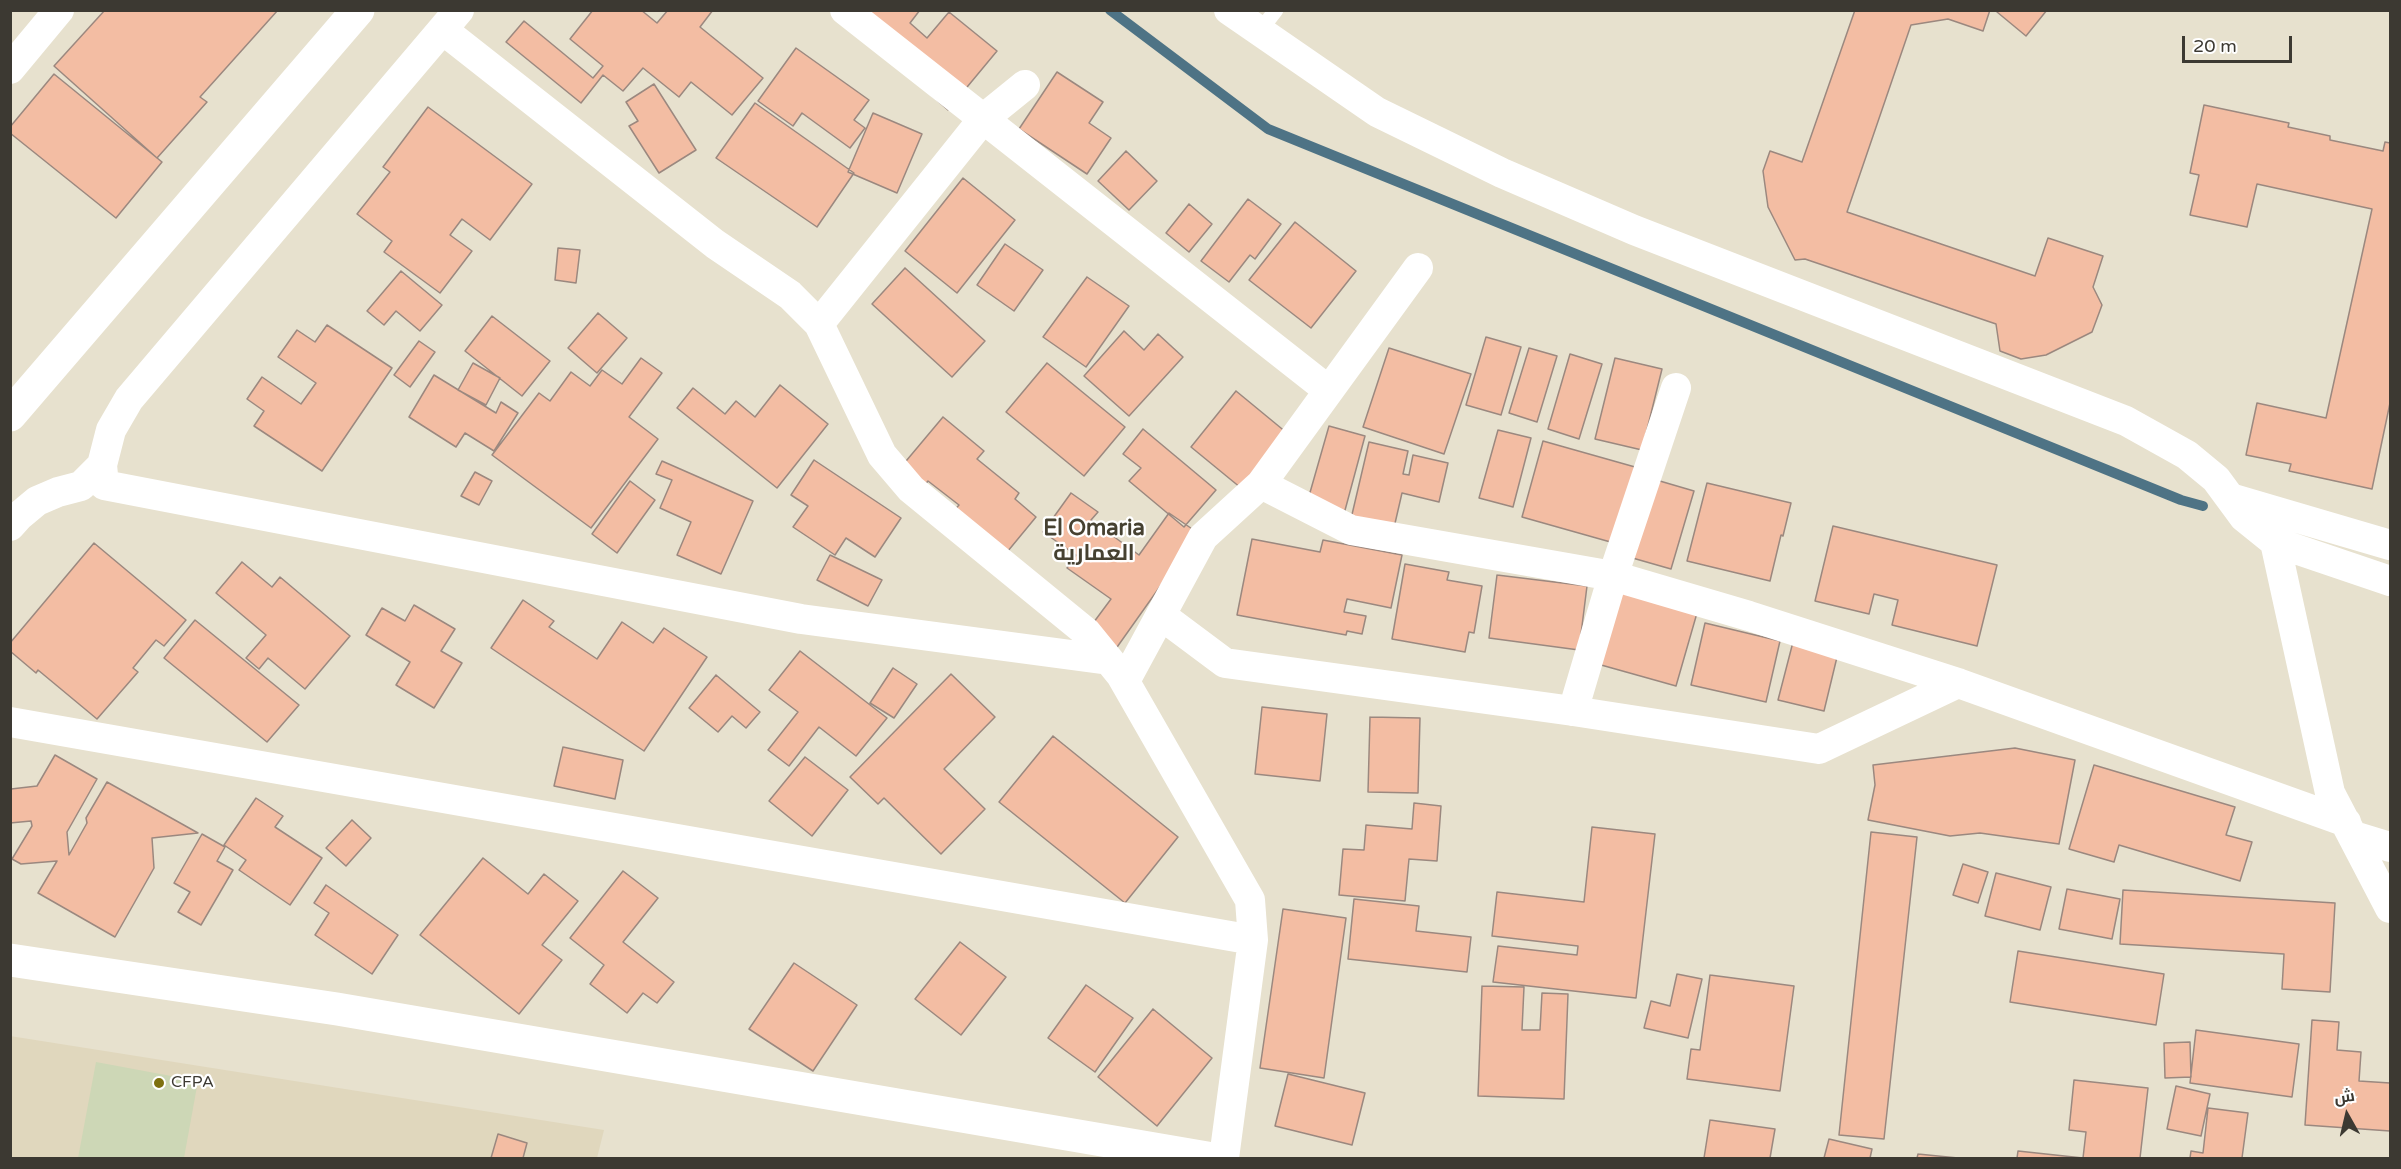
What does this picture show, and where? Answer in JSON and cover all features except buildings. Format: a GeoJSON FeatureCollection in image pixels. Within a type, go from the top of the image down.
{"type":"FeatureCollection","features":[{"type":"Feature","properties":{"kind":"main road"},"geometry":{"type":"LineString","coordinates":[[10,415],[358,10]]}},
{"type":"Feature","properties":{"kind":"main road"},"geometry":{"type":"LineString","coordinates":[[10,960],[337,1009],[1207,1158]]}},
{"type":"Feature","properties":{"kind":"street"},"geometry":{"type":"LineString","coordinates":[[10,69],[59,10]]}},
{"type":"Feature","properties":{"kind":"street"},"geometry":{"type":"LineString","coordinates":[[845,10],[1328,390]]}},
{"type":"Feature","properties":{"kind":"street"},"geometry":{"type":"LineString","coordinates":[[1229,10],[1268,21],[1377,112],[1502,173],[1634,230],[2126,421],[2187,455],[2216,479],[2244,517],[2275,542],[2391,581]]}},
{"type":"Feature","properties":{"kind":"street"},"geometry":{"type":"LineString","coordinates":[[1117,671],[801,619],[104,485],[102,465],[111,430],[129,399],[451,20],[715,244],[789,295],[819,324],[882,455],[911,489],[1086,632],[1117,671],[1250,900],[1253,940],[1224,1158]]}},
{"type":"Feature","properties":{"kind":"street"},"geometry":{"type":"LineString","coordinates":[[819,324],[983,119],[1025,85]]}},
{"type":"Feature","properties":{"kind":"street"},"geometry":{"type":"LineString","coordinates":[[1117,671],[1162,616],[1203,537],[1261,484],[1418,267]]}},
{"type":"Feature","properties":{"kind":"street"},"geometry":{"type":"LineString","coordinates":[[1573,711],[1613,576],[1676,388]]}},
{"type":"Feature","properties":{"kind":"street"},"geometry":{"type":"LineString","coordinates":[[10,526],[37,501],[81,486],[102,465]]}},
{"type":"Feature","properties":{"kind":"street"},"geometry":{"type":"LineString","coordinates":[[1261,484],[1351,530],[1613,576],[1749,616],[1958,683],[2350,829],[2391,847]]}},
{"type":"Feature","properties":{"kind":"street"},"geometry":{"type":"LineString","coordinates":[[2230,498],[2391,545]]}},
{"type":"Feature","properties":{"kind":"street"},"geometry":{"type":"LineString","coordinates":[[2275,542],[2330,793],[2391,908]]}},
{"type":"Feature","properties":{"kind":"street"},"geometry":{"type":"LineString","coordinates":[[1162,616],[1226,663],[1573,711],[1819,749],[1958,683]]}},
{"type":"Feature","properties":{"kind":"street"},"geometry":{"type":"LineString","coordinates":[[10,722],[1253,940]]}},
{"type":"Feature","properties":{"kind":"shaded area","name":"CFPA"},"geometry":{"type":"Polygon","coordinates":[[[10,1036],[604,1130],[597,1158],[11,1158],[10,1036]]]}},
{"type":"Feature","properties":{"kind":"green space"},"geometry":{"type":"Polygon","coordinates":[[[96,1062],[198,1081],[184,1158],[78,1158],[96,1062]]]}},
{"type":"Feature","properties":{"kind":"waterway"},"geometry":{"type":"LineString","coordinates":[[1110,10],[1268,129],[2181,500],[2203,506]]}},
{"type":"Feature","properties":{"kind":"place","name":"CFPA"},"geometry":{"type":"Point","coordinates":[159,1083]}},
{"type":"Feature","properties":{"kind":"district","name":"El Omaria العمارية"},"geometry":{"type":"Point","coordinates":[1094,542]}}]}
